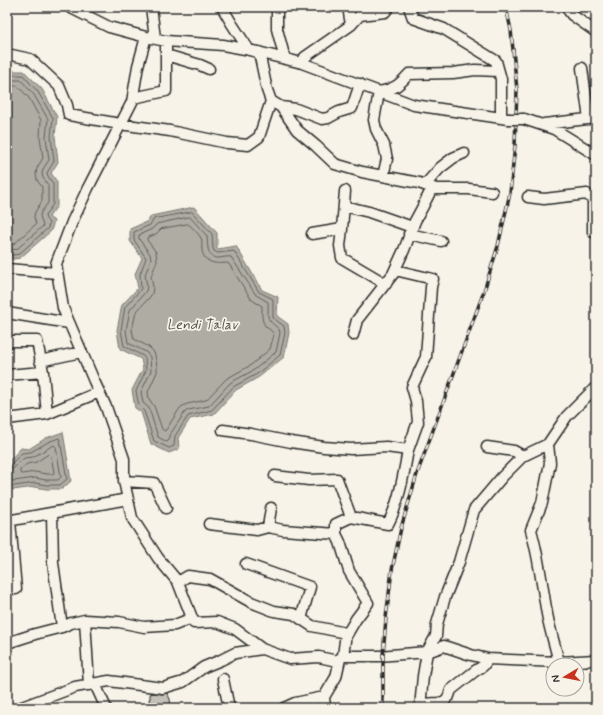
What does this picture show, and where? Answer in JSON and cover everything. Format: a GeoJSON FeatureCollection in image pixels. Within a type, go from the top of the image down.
{"type":"FeatureCollection","features":[{"type":"Feature","properties":{"kind":"street"},"geometry":{"type":"LineString","coordinates":[[69,7],[109,27],[166,40],[223,45],[302,63],[414,105],[504,118],[524,119],[554,128],[596,155]]}},
{"type":"Feature","properties":{"kind":"street"},"geometry":{"type":"LineString","coordinates":[[151,7],[151,37],[138,66],[132,102],[72,222],[56,264],[63,308],[106,406],[124,459],[124,481],[132,518],[158,558],[178,582],[194,623],[217,622],[235,629],[262,649],[290,659],[319,657],[337,661],[341,658],[427,652],[444,646],[488,659],[545,661]]}},
{"type":"Feature","properties":{"kind":"street"},"geometry":{"type":"LineString","coordinates":[[7,54],[30,59],[59,86],[67,105],[69,115],[120,124],[170,130],[227,143],[248,145],[259,137],[271,101],[254,51],[232,24],[222,7]]}},
{"type":"Feature","properties":{"kind":"street"},"geometry":{"type":"LineString","coordinates":[[277,7],[277,29],[285,59]]}},
{"type":"Feature","properties":{"kind":"street"},"geometry":{"type":"LineString","coordinates":[[348,7],[351,25]]}},
{"type":"Feature","properties":{"kind":"street"},"geometry":{"type":"LineString","coordinates":[[302,63],[305,57],[351,25],[360,15],[385,12],[389,7]]}},
{"type":"Feature","properties":{"kind":"street"},"geometry":{"type":"LineString","coordinates":[[408,7],[413,18],[444,28],[496,61],[501,79],[504,118]]}},
{"type":"Feature","properties":{"kind":"street"},"geometry":{"type":"LineString","coordinates":[[566,7],[572,15],[596,32]]}},
{"type":"Feature","properties":{"kind":"street"},"geometry":{"type":"LineString","coordinates":[[133,98],[166,91],[166,40]]}},
{"type":"Feature","properties":{"kind":"street"},"geometry":{"type":"LineString","coordinates":[[166,55],[209,68]]}},
{"type":"Feature","properties":{"kind":"street"},"geometry":{"type":"LineString","coordinates":[[540,124],[592,118],[582,68]]}},
{"type":"Feature","properties":{"kind":"street"},"geometry":{"type":"LineString","coordinates":[[379,92],[389,90],[399,85],[409,74],[453,73],[475,70],[498,71]]}},
{"type":"Feature","properties":{"kind":"street"},"geometry":{"type":"LineString","coordinates":[[271,101],[281,107],[296,109],[322,119],[328,118],[339,112],[352,108],[360,84]]}},
{"type":"Feature","properties":{"kind":"street"},"geometry":{"type":"LineString","coordinates":[[379,92],[374,120],[376,129],[384,145],[387,159],[383,176]]}},
{"type":"Feature","properties":{"kind":"street"},"geometry":{"type":"LineString","coordinates":[[281,107],[297,130],[334,164],[362,172],[429,186],[436,189],[469,189],[492,192]]}},
{"type":"Feature","properties":{"kind":"street"},"geometry":{"type":"LineString","coordinates":[[352,335],[357,320],[386,284],[395,270],[429,186],[440,168],[464,152]]}},
{"type":"Feature","properties":{"kind":"street"},"geometry":{"type":"LineString","coordinates":[[345,191],[340,246],[342,258],[386,284]]}},
{"type":"Feature","properties":{"kind":"street"},"geometry":{"type":"LineString","coordinates":[[528,197],[544,199],[587,194],[593,200],[593,232],[596,232]]}},
{"type":"Feature","properties":{"kind":"street"},"geometry":{"type":"LineString","coordinates":[[344,206],[369,212],[411,231],[441,241]]}},
{"type":"Feature","properties":{"kind":"street"},"geometry":{"type":"LineString","coordinates":[[312,234],[342,229]]}},
{"type":"Feature","properties":{"kind":"street"},"geometry":{"type":"LineString","coordinates":[[7,269],[57,273]]}},
{"type":"Feature","properties":{"kind":"street"},"geometry":{"type":"LineString","coordinates":[[325,708],[324,697],[336,677],[346,636],[368,603],[349,571],[336,534],[336,524],[351,517],[388,524],[392,516],[404,475],[408,450],[418,422],[416,401],[412,387],[426,357],[431,287],[433,279],[395,270]]}},
{"type":"Feature","properties":{"kind":"street"},"geometry":{"type":"LineString","coordinates":[[7,313],[69,323]]}},
{"type":"Feature","properties":{"kind":"street"},"geometry":{"type":"LineString","coordinates":[[7,341],[37,341],[43,372],[47,414]]}},
{"type":"Feature","properties":{"kind":"street"},"geometry":{"type":"LineString","coordinates":[[40,361],[81,352]]}},
{"type":"Feature","properties":{"kind":"street"},"geometry":{"type":"LineString","coordinates":[[7,375],[43,372]]}},
{"type":"Feature","properties":{"kind":"street"},"geometry":{"type":"LineString","coordinates":[[488,659],[483,666],[452,690],[444,701],[420,706],[427,652],[436,636],[437,624],[445,596],[459,562],[474,510],[522,456],[548,444],[567,416],[596,387]]}},
{"type":"Feature","properties":{"kind":"street"},"geometry":{"type":"LineString","coordinates":[[7,419],[47,414],[99,392]]}},
{"type":"Feature","properties":{"kind":"street"},"geometry":{"type":"LineString","coordinates":[[223,430],[291,442],[351,449],[386,447],[408,450]]}},
{"type":"Feature","properties":{"kind":"street"},"geometry":{"type":"LineString","coordinates":[[548,444],[550,463],[546,485],[542,503],[531,530],[536,545],[550,628],[558,657]]}},
{"type":"Feature","properties":{"kind":"street"},"geometry":{"type":"LineString","coordinates":[[487,447],[514,451],[522,456]]}},
{"type":"Feature","properties":{"kind":"street"},"geometry":{"type":"LineString","coordinates":[[275,476],[308,480],[337,479],[351,517]]}},
{"type":"Feature","properties":{"kind":"street"},"geometry":{"type":"LineString","coordinates":[[124,481],[154,483],[166,508]]}},
{"type":"Feature","properties":{"kind":"street"},"geometry":{"type":"LineString","coordinates":[[16,589],[9,521],[128,498]]}},
{"type":"Feature","properties":{"kind":"street"},"geometry":{"type":"LineString","coordinates":[[268,527],[271,508]]}},
{"type":"Feature","properties":{"kind":"street"},"geometry":{"type":"LineString","coordinates":[[52,513],[53,563],[62,627]]}},
{"type":"Feature","properties":{"kind":"street"},"geometry":{"type":"LineString","coordinates":[[209,524],[257,530],[268,527],[283,530],[336,534]]}},
{"type":"Feature","properties":{"kind":"street"},"geometry":{"type":"LineString","coordinates":[[246,564],[310,587],[301,619]]}},
{"type":"Feature","properties":{"kind":"street"},"geometry":{"type":"LineString","coordinates":[[178,582],[188,576],[210,579],[251,602],[274,611],[294,614],[312,626],[346,633],[346,636]]}},
{"type":"Feature","properties":{"kind":"street"},"geometry":{"type":"LineString","coordinates":[[7,643],[85,620],[119,622],[144,627],[176,625],[192,618]]}},
{"type":"Feature","properties":{"kind":"street"},"geometry":{"type":"LineString","coordinates":[[85,620],[92,684],[106,708]]}},
{"type":"Feature","properties":{"kind":"street"},"geometry":{"type":"LineString","coordinates":[[20,708],[75,687],[109,681],[164,688],[183,682],[204,666],[235,653],[262,649]]}},
{"type":"Feature","properties":{"kind":"street"},"geometry":{"type":"LineString","coordinates":[[585,661],[596,660]]}},
{"type":"Feature","properties":{"kind":"street"},"geometry":{"type":"LineString","coordinates":[[223,679],[229,708]]}},
{"type":"Feature","properties":{"kind":"street"},"geometry":{"type":"LineString","coordinates":[[284,708],[294,703],[324,697]]}},
{"type":"Feature","properties":{"kind":"water"},"geometry":{"type":"Polygon","coordinates":[[[7,71],[24,71],[42,89],[57,117],[55,136],[58,162],[51,173],[57,182],[57,206],[49,217],[54,221],[51,231],[20,258],[7,260],[7,71]]]}},
{"type":"Feature","properties":{"kind":"water","name":"Lendi Talav"},"geometry":{"type":"Polygon","coordinates":[[[194,207],[217,233],[217,249],[236,246],[262,290],[278,297],[277,316],[288,324],[289,333],[284,357],[259,377],[236,390],[214,414],[190,419],[178,438],[179,449],[169,453],[151,444],[141,412],[135,408],[132,390],[143,369],[141,359],[120,349],[117,330],[122,305],[138,288],[135,274],[142,258],[130,241],[130,229],[148,221],[151,216],[194,207]]]}},
{"type":"Feature","properties":{"kind":"water"},"geometry":{"type":"Polygon","coordinates":[[[63,432],[71,481],[62,489],[35,487],[13,490],[7,488],[7,467],[9,461],[21,448],[29,449],[46,438],[63,432]]]}},
{"type":"Feature","properties":{"kind":"building"},"geometry":{"type":"Polygon","coordinates":[[[167,693],[170,699],[171,708],[150,708],[150,694],[167,693]]]}},
{"type":"Feature","properties":{"kind":"railway"},"geometry":{"type":"LineString","coordinates":[[383,708],[383,656],[386,618],[392,570],[401,528],[417,474],[484,291],[498,246],[510,193],[515,145],[517,90],[511,30],[506,7]]}}]}
